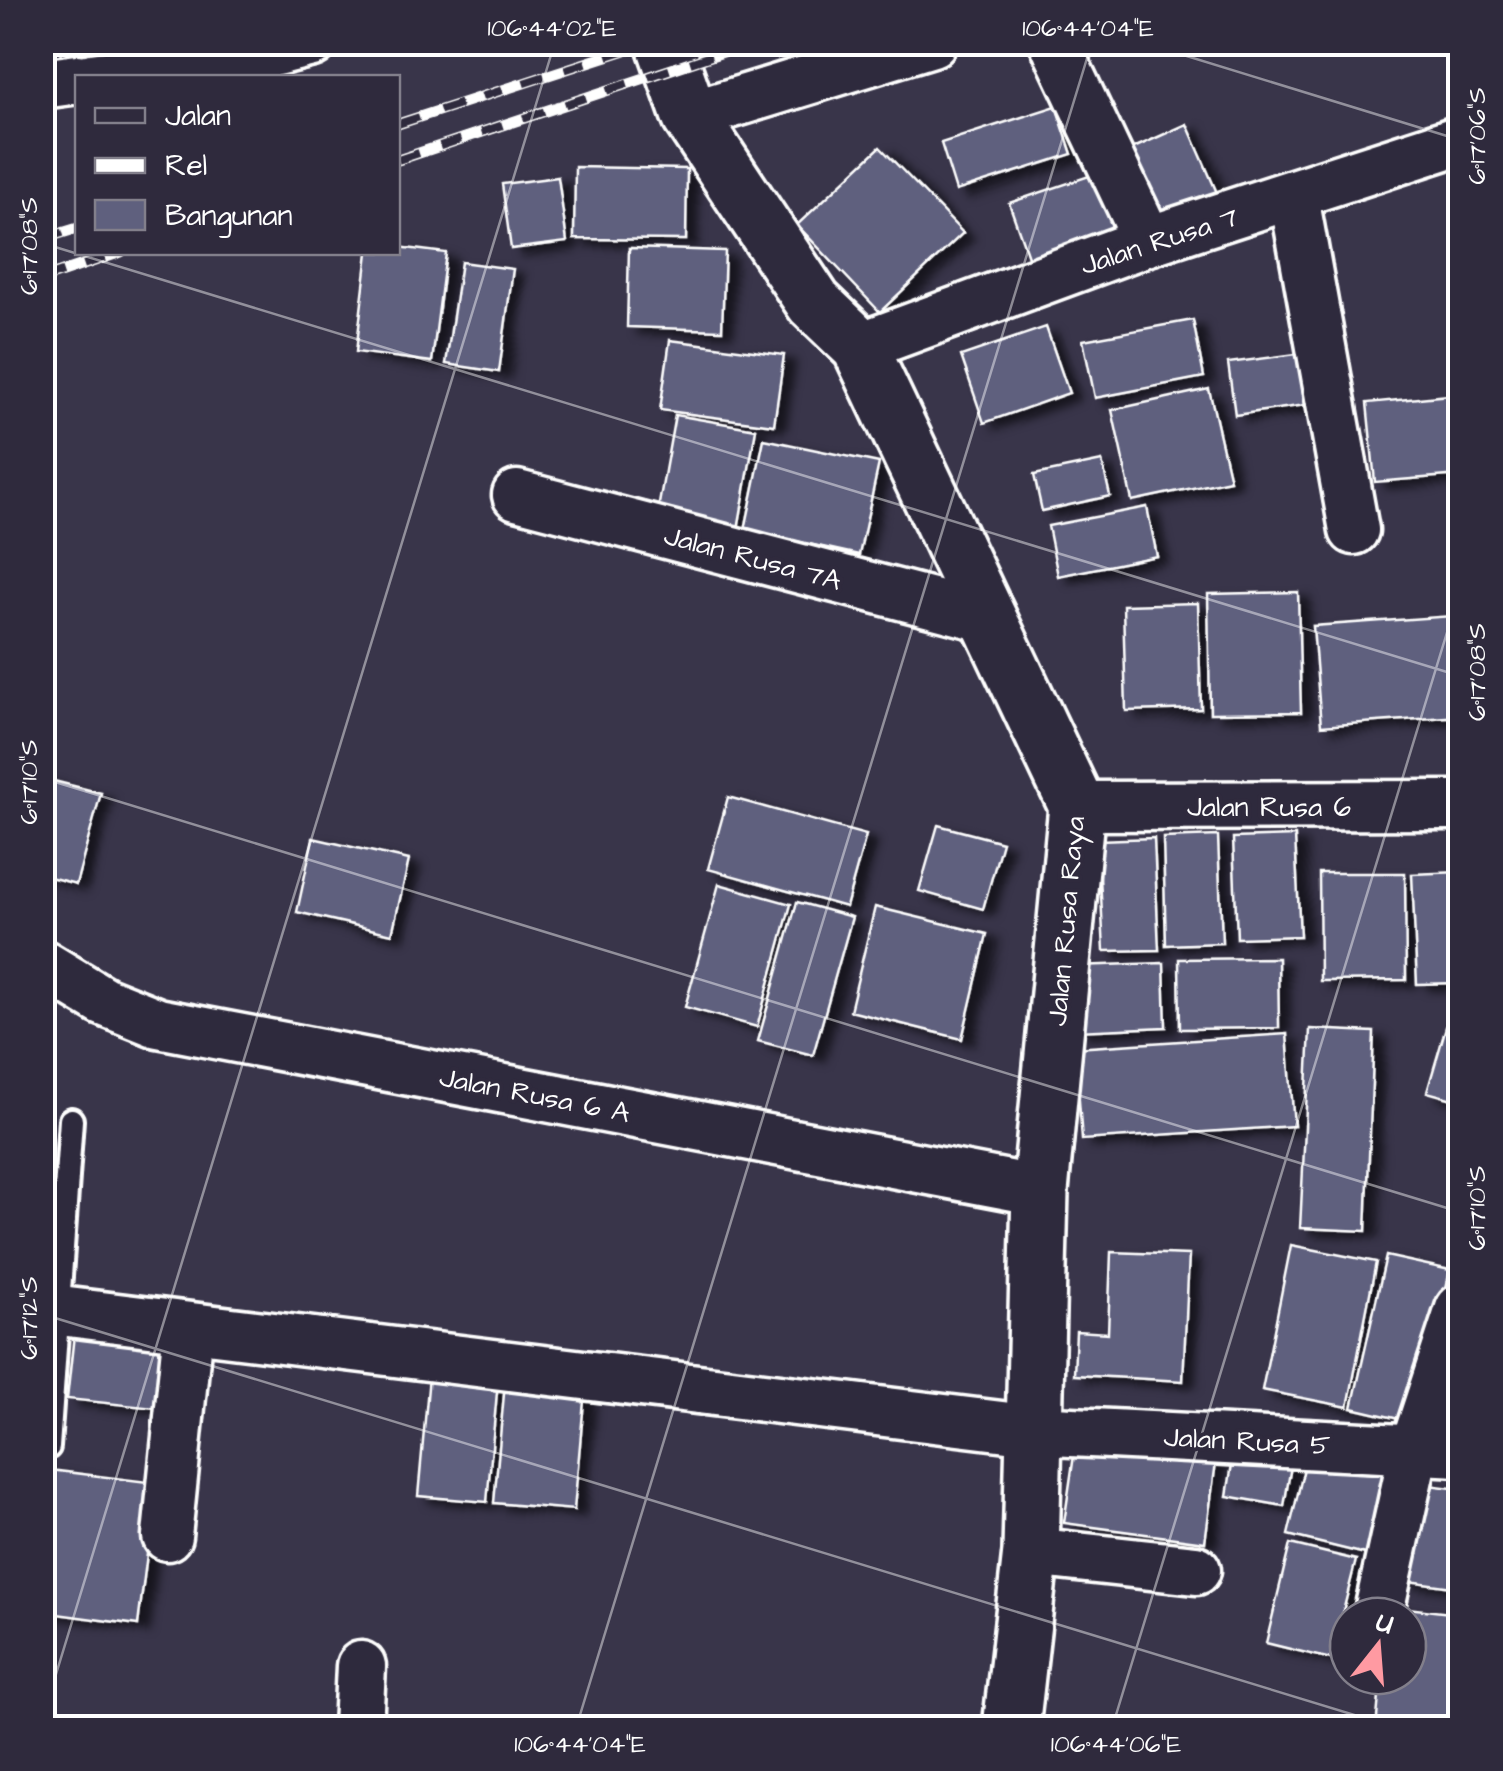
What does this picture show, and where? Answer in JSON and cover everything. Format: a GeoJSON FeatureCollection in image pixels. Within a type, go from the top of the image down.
{"type":"FeatureCollection","features":[{"type":"Feature","properties":{"kind":"street"},"geometry":{"type":"LineString","coordinates":[[114,75],[264,54],[312,42]]}},
{"type":"Feature","properties":{"kind":"street","name":"Jalan Rusa Raya"},"geometry":{"type":"LineString","coordinates":[[664,42],[690,116],[814,303],[860,347],[1077,806],[1040,1191],[1031,1552],[1011,1728]]}},
{"type":"Feature","properties":{"kind":"street"},"geometry":{"type":"LineString","coordinates":[[690,116],[932,42]]}},
{"type":"Feature","properties":{"kind":"street"},"geometry":{"type":"LineString","coordinates":[[1054,42],[1148,241]]}},
{"type":"Feature","properties":{"kind":"street"},"geometry":{"type":"LineString","coordinates":[[42,84],[75,80]]}},
{"type":"Feature","properties":{"kind":"street","name":"Jalan Rusa 7"},"geometry":{"type":"LineString","coordinates":[[860,347],[1148,241],[1294,198],[1460,140]]}},
{"type":"Feature","properties":{"kind":"street"},"geometry":{"type":"LineString","coordinates":[[1294,198],[1354,530]]}},
{"type":"Feature","properties":{"kind":"street","name":"Jalan Rusa 7A"},"geometry":{"type":"LineString","coordinates":[[518,495],[988,618]]}},
{"type":"Feature","properties":{"kind":"street","name":"Jalan Rusa 6"},"geometry":{"type":"LineString","coordinates":[[1077,806],[1460,804]]}},
{"type":"Feature","properties":{"kind":"street","name":"Jalan Rusa 6 A"},"geometry":{"type":"LineString","coordinates":[[42,964],[103,1002],[158,1023],[1040,1191]]}},
{"type":"Feature","properties":{"kind":"street"},"geometry":{"type":"LineString","coordinates":[[1382,1596],[1414,1450],[1460,1309]]}},
{"type":"Feature","properties":{"kind":"street","name":"Jalan Rusa 5"},"geometry":{"type":"LineString","coordinates":[[60,1312],[1033,1430],[1460,1452]]}},
{"type":"Feature","properties":{"kind":"street"},"geometry":{"type":"LineString","coordinates":[[168,1536],[188,1328]]}},
{"type":"Feature","properties":{"kind":"street"},"geometry":{"type":"LineString","coordinates":[[1031,1552],[1196,1570]]}},
{"type":"Feature","properties":{"kind":"street"},"geometry":{"type":"LineString","coordinates":[[358,1728],[361,1666]]}},
{"type":"Feature","properties":{"kind":"lane"},"geometry":{"type":"LineString","coordinates":[[48,1448],[71,1120]]}},
{"type":"Feature","properties":{"kind":"building"},"geometry":{"type":"Polygon","coordinates":[[[1056,106],[1072,154],[956,191],[941,143],[1056,106]]]}},
{"type":"Feature","properties":{"kind":"building"},"geometry":{"type":"Polygon","coordinates":[[[1187,124],[1218,195],[1159,222],[1127,151],[1187,124]]]}},
{"type":"Feature","properties":{"kind":"building"},"geometry":{"type":"Polygon","coordinates":[[[880,147],[963,233],[880,312],[797,225],[880,147]]]}},
{"type":"Feature","properties":{"kind":"building"},"geometry":{"type":"Polygon","coordinates":[[[575,167],[687,169],[686,240],[574,239],[575,167]]]}},
{"type":"Feature","properties":{"kind":"building"},"geometry":{"type":"Polygon","coordinates":[[[1095,174],[1116,238],[1031,265],[1009,203],[1095,174]]]}},
{"type":"Feature","properties":{"kind":"building"},"geometry":{"type":"Polygon","coordinates":[[[558,177],[567,242],[511,249],[502,184],[558,177]]]}},
{"type":"Feature","properties":{"kind":"building"},"geometry":{"type":"Polygon","coordinates":[[[400,247],[446,253],[432,362],[356,352],[368,255],[400,255],[400,247]]]}},
{"type":"Feature","properties":{"kind":"building"},"geometry":{"type":"Polygon","coordinates":[[[629,248],[725,251],[722,330],[627,327],[629,248]]]}},
{"type":"Feature","properties":{"kind":"building"},"geometry":{"type":"Polygon","coordinates":[[[461,262],[513,269],[499,372],[446,364],[461,262]]]}},
{"type":"Feature","properties":{"kind":"building"},"geometry":{"type":"Polygon","coordinates":[[[1193,320],[1204,377],[1095,398],[1083,340],[1193,320]]]}},
{"type":"Feature","properties":{"kind":"building"},"geometry":{"type":"Polygon","coordinates":[[[1046,327],[1069,393],[984,423],[961,356],[1046,327]]]}},
{"type":"Feature","properties":{"kind":"building"},"geometry":{"type":"Polygon","coordinates":[[[670,340],[784,355],[774,425],[660,410],[670,340]]]}},
{"type":"Feature","properties":{"kind":"building"},"geometry":{"type":"Polygon","coordinates":[[[1312,352],[1320,403],[1235,415],[1228,363],[1312,352]]]}},
{"type":"Feature","properties":{"kind":"building"},"geometry":{"type":"Polygon","coordinates":[[[1209,389],[1230,480],[1132,501],[1112,410],[1209,389]]]}},
{"type":"Feature","properties":{"kind":"building"},"geometry":{"type":"Polygon","coordinates":[[[1460,394],[1460,475],[1375,482],[1367,403],[1460,394]]]}},
{"type":"Feature","properties":{"kind":"building"},"geometry":{"type":"Polygon","coordinates":[[[675,415],[756,429],[738,529],[657,515],[675,415]]]}},
{"type":"Feature","properties":{"kind":"building"},"geometry":{"type":"Polygon","coordinates":[[[764,439],[879,463],[859,555],[745,530],[764,439]]]}},
{"type":"Feature","properties":{"kind":"building"},"geometry":{"type":"Polygon","coordinates":[[[1102,461],[1110,496],[1042,511],[1034,475],[1102,461]]]}},
{"type":"Feature","properties":{"kind":"building"},"geometry":{"type":"Polygon","coordinates":[[[1147,507],[1157,556],[1058,576],[1048,526],[1147,507]]]}},
{"type":"Feature","properties":{"kind":"building"},"geometry":{"type":"Polygon","coordinates":[[[1298,592],[1301,712],[1210,713],[1208,594],[1298,592]]]}},
{"type":"Feature","properties":{"kind":"building"},"geometry":{"type":"Polygon","coordinates":[[[1198,603],[1201,709],[1126,711],[1123,605],[1198,603]]]}},
{"type":"Feature","properties":{"kind":"building"},"geometry":{"type":"Polygon","coordinates":[[[1452,616],[1460,716],[1321,726],[1313,626],[1452,616]]]}},
{"type":"Feature","properties":{"kind":"building"},"geometry":{"type":"Polygon","coordinates":[[[42,778],[101,793],[76,884],[42,875],[42,778]]]}},
{"type":"Feature","properties":{"kind":"building"},"geometry":{"type":"Polygon","coordinates":[[[728,797],[866,835],[846,907],[708,869],[728,797]]]}},
{"type":"Feature","properties":{"kind":"building"},"geometry":{"type":"Polygon","coordinates":[[[938,825],[1002,842],[983,909],[919,891],[938,825]]]}},
{"type":"Feature","properties":{"kind":"building"},"geometry":{"type":"Polygon","coordinates":[[[1218,836],[1222,943],[1166,945],[1163,838],[1218,836]]]}},
{"type":"Feature","properties":{"kind":"building"},"geometry":{"type":"Polygon","coordinates":[[[1295,836],[1300,936],[1237,938],[1233,838],[1295,836]]]}},
{"type":"Feature","properties":{"kind":"building"},"geometry":{"type":"Polygon","coordinates":[[[313,838],[409,860],[392,934],[297,912],[313,838]]]}},
{"type":"Feature","properties":{"kind":"building"},"geometry":{"type":"Polygon","coordinates":[[[1154,838],[1159,950],[1104,951],[1098,840],[1154,838]]]}},
{"type":"Feature","properties":{"kind":"building"},"geometry":{"type":"Polygon","coordinates":[[[1460,872],[1460,983],[1417,984],[1412,874],[1460,872]]]}},
{"type":"Feature","properties":{"kind":"building"},"geometry":{"type":"Polygon","coordinates":[[[1319,873],[1405,873],[1406,980],[1320,981],[1319,873]]]}},
{"type":"Feature","properties":{"kind":"building"},"geometry":{"type":"Polygon","coordinates":[[[719,884],[791,904],[757,1027],[685,1007],[719,884]]]}},
{"type":"Feature","properties":{"kind":"building"},"geometry":{"type":"Polygon","coordinates":[[[797,902],[852,917],[813,1055],[758,1041],[797,902]]]}},
{"type":"Feature","properties":{"kind":"building"},"geometry":{"type":"Polygon","coordinates":[[[875,907],[987,934],[962,1039],[850,1011],[875,907]]]}},
{"type":"Feature","properties":{"kind":"building"},"geometry":{"type":"Polygon","coordinates":[[[1278,958],[1279,1028],[1180,1029],[1179,959],[1278,958]]]}},
{"type":"Feature","properties":{"kind":"building"},"geometry":{"type":"Polygon","coordinates":[[[1164,963],[1166,1027],[1077,1031],[1074,966],[1164,963]]]}},
{"type":"Feature","properties":{"kind":"building"},"geometry":{"type":"Polygon","coordinates":[[[1450,1013],[1460,1016],[1460,1101],[1427,1092],[1450,1013]]]}},
{"type":"Feature","properties":{"kind":"building"},"geometry":{"type":"Polygon","coordinates":[[[1310,1029],[1374,1032],[1366,1231],[1300,1228],[1310,1029]]]}},
{"type":"Feature","properties":{"kind":"building"},"geometry":{"type":"Polygon","coordinates":[[[1287,1034],[1294,1126],[1082,1140],[1075,1048],[1287,1034]]]}},
{"type":"Feature","properties":{"kind":"building"},"geometry":{"type":"Polygon","coordinates":[[[1291,1245],[1376,1262],[1348,1407],[1262,1390],[1291,1245]]]}},
{"type":"Feature","properties":{"kind":"building"},"geometry":{"type":"Polygon","coordinates":[[[1111,1252],[1189,1255],[1183,1381],[1074,1375],[1076,1331],[1108,1333],[1111,1252]]]}},
{"type":"Feature","properties":{"kind":"building"},"geometry":{"type":"Polygon","coordinates":[[[1386,1256],[1450,1270],[1416,1423],[1352,1408],[1386,1256]]]}},
{"type":"Feature","properties":{"kind":"building"},"geometry":{"type":"Polygon","coordinates":[[[75,1325],[181,1336],[174,1410],[67,1399],[75,1325]]]}},
{"type":"Feature","properties":{"kind":"building"},"geometry":{"type":"Polygon","coordinates":[[[429,1376],[498,1381],[487,1502],[418,1496],[429,1376]]]}},
{"type":"Feature","properties":{"kind":"building"},"geometry":{"type":"Polygon","coordinates":[[[505,1383],[585,1390],[574,1510],[494,1503],[505,1383]]]}},
{"type":"Feature","properties":{"kind":"building"},"geometry":{"type":"Polygon","coordinates":[[[1077,1435],[1217,1455],[1205,1542],[1064,1523],[1077,1435]]]}},
{"type":"Feature","properties":{"kind":"building"},"geometry":{"type":"Polygon","coordinates":[[[1236,1439],[1294,1449],[1284,1506],[1227,1496],[1236,1439]]]}},
{"type":"Feature","properties":{"kind":"building"},"geometry":{"type":"Polygon","coordinates":[[[1307,1456],[1385,1475],[1365,1554],[1288,1535],[1307,1456]]]}},
{"type":"Feature","properties":{"kind":"building"},"geometry":{"type":"Polygon","coordinates":[[[42,1469],[156,1483],[138,1625],[42,1612],[42,1469]]]}},
{"type":"Feature","properties":{"kind":"building"},"geometry":{"type":"Polygon","coordinates":[[[1413,1483],[1460,1489],[1460,1588],[1401,1580],[1413,1483]]]}},
{"type":"Feature","properties":{"kind":"building"},"geometry":{"type":"Polygon","coordinates":[[[1290,1544],[1356,1560],[1347,1596],[1328,1596],[1328,1658],[1266,1643],[1290,1544]]]}},
{"type":"Feature","properties":{"kind":"building"},"geometry":{"type":"Polygon","coordinates":[[[1428,1610],[1460,1614],[1450,1728],[1376,1728],[1379,1696],[1428,1696],[1428,1610]]]}},
{"type":"Feature","properties":{"kind":"railway"},"geometry":{"type":"LineString","coordinates":[[400,123],[650,42]]}},
{"type":"Feature","properties":{"kind":"railway"},"geometry":{"type":"LineString","coordinates":[[400,159],[753,42]]}},
{"type":"Feature","properties":{"kind":"railway"},"geometry":{"type":"LineString","coordinates":[[42,239],[75,229]]}},
{"type":"Feature","properties":{"kind":"railway"},"geometry":{"type":"LineString","coordinates":[[42,279],[112,255]]}}]}
